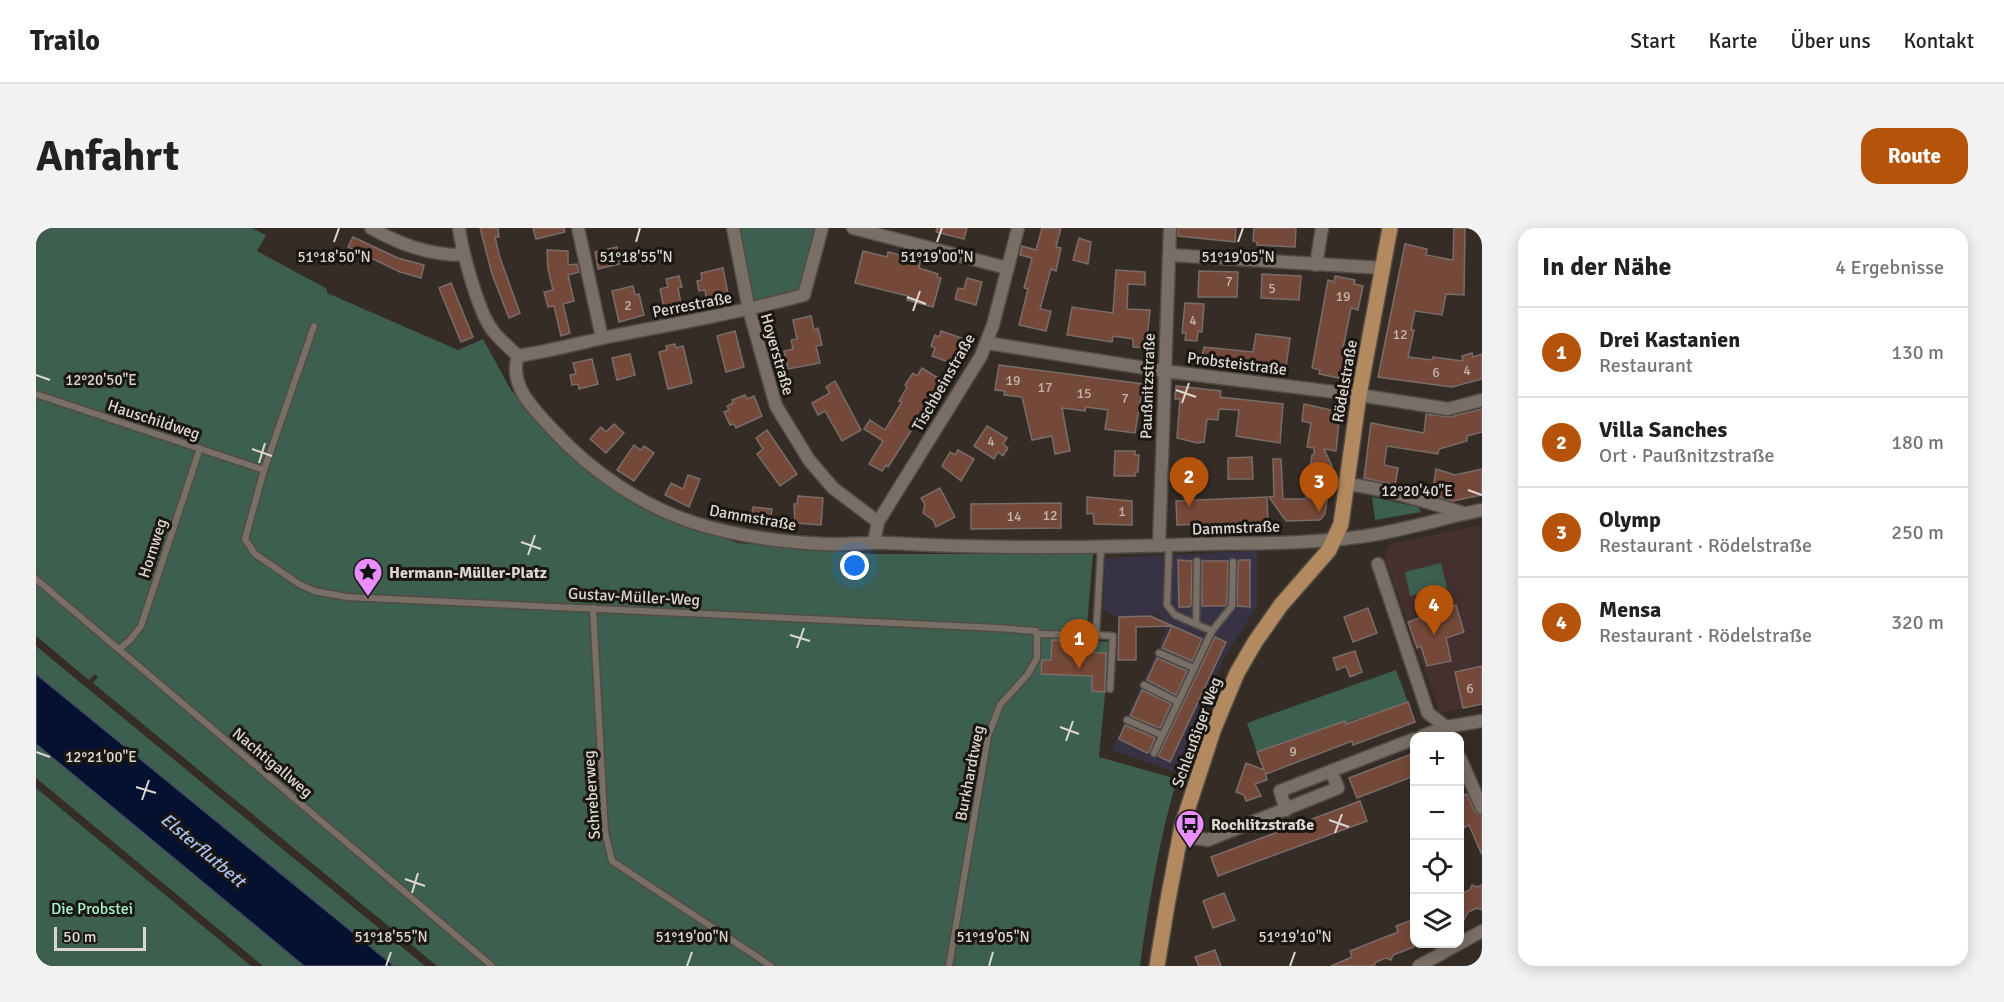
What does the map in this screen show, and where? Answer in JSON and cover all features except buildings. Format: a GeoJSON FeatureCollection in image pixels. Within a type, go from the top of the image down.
{"type":"FeatureCollection","features":[{"type":"Feature","properties":{"kind":"main road","name":"Rödelstraße"},"geometry":{"type":"LineString","coordinates":[[1335,540],[1344,508],[1359,395],[1390,228]]}},
{"type":"Feature","properties":{"kind":"main road","name":"Schleußiger Weg"},"geometry":{"type":"LineString","coordinates":[[1158,966],[1180,836],[1195,781],[1214,728],[1237,673],[1255,642],[1275,614],[1322,560],[1335,540]]}},
{"type":"Feature","properties":{"kind":"street"},"geometry":{"type":"LineString","coordinates":[[370,228],[396,243],[442,255],[464,255]]}},
{"type":"Feature","properties":{"kind":"street"},"geometry":{"type":"LineString","coordinates":[[459,228],[464,255],[490,328],[518,356]]}},
{"type":"Feature","properties":{"kind":"street"},"geometry":{"type":"LineString","coordinates":[[578,228],[602,338]]}},
{"type":"Feature","properties":{"kind":"street","name":"Hoyerstraße"},"geometry":{"type":"LineString","coordinates":[[732,228],[749,310],[776,406],[809,460],[833,488],[878,522]]}},
{"type":"Feature","properties":{"kind":"street","name":"Perrestraße"},"geometry":{"type":"LineString","coordinates":[[518,356],[749,310],[804,295],[822,228]]}},
{"type":"Feature","properties":{"kind":"street"},"geometry":{"type":"LineString","coordinates":[[853,228],[1007,268]]}},
{"type":"Feature","properties":{"kind":"street","name":"Tischbeinstraße"},"geometry":{"type":"LineString","coordinates":[[874,542],[878,522],[987,343],[1018,228]]}},
{"type":"Feature","properties":{"kind":"street","name":"Paußnitzstraße"},"geometry":{"type":"LineString","coordinates":[[1164,546],[1164,371],[1170,228]]}},
{"type":"Feature","properties":{"kind":"street"},"geometry":{"type":"LineString","coordinates":[[1316,265],[1322,228]]}},
{"type":"Feature","properties":{"kind":"street"},"geometry":{"type":"LineString","coordinates":[[1169,255],[1383,268]]}},
{"type":"Feature","properties":{"kind":"street","name":"Probsteistraße"},"geometry":{"type":"LineString","coordinates":[[987,343],[1164,371],[1359,395],[1448,410],[1482,400]]}},
{"type":"Feature","properties":{"kind":"street","name":"Dammstraße"},"geometry":{"type":"LineString","coordinates":[[518,356],[514,368],[516,385],[539,415],[560,437],[602,475],[650,504],[694,522],[769,540],[827,545],[874,542],[932,546],[1101,547],[1335,540],[1371,535],[1482,510]]}},
{"type":"Feature","properties":{"kind":"street"},"geometry":{"type":"LineString","coordinates":[[1347,484],[1425,501],[1464,513]]}},
{"type":"Feature","properties":{"kind":"street"},"geometry":{"type":"LineString","coordinates":[[1378,564],[1428,713],[1448,732],[1482,721]]}},
{"type":"Feature","properties":{"kind":"street"},"geometry":{"type":"LineString","coordinates":[[1286,810],[1280,791],[1410,741]]}},
{"type":"Feature","properties":{"kind":"street"},"geometry":{"type":"LineString","coordinates":[[1464,767],[1482,808]]}},
{"type":"Feature","properties":{"kind":"street"},"geometry":{"type":"LineString","coordinates":[[1180,836],[1208,840],[1338,788],[1331,771]]}},
{"type":"Feature","properties":{"kind":"street"},"geometry":{"type":"LineString","coordinates":[[1419,966],[1482,931]]}},
{"type":"Feature","properties":{"kind":"lane"},"geometry":{"type":"LineString","coordinates":[[264,470],[314,326]]}},
{"type":"Feature","properties":{"kind":"lane","name":"Hauschildweg"},"geometry":{"type":"LineString","coordinates":[[36,394],[264,470]]}},
{"type":"Feature","properties":{"kind":"lane","name":"Hornweg"},"geometry":{"type":"LineString","coordinates":[[119,649],[141,626],[200,448]]}},
{"type":"Feature","properties":{"kind":"lane","name":"Gustav-Müller-Weg"},"geometry":{"type":"LineString","coordinates":[[264,470],[245,539],[255,554],[299,584],[314,591],[347,597],[998,628],[1036,631],[1037,634]]}},
{"type":"Feature","properties":{"kind":"lane"},"geometry":{"type":"LineString","coordinates":[[1164,546],[1167,605],[1175,615],[1212,631]]}},
{"type":"Feature","properties":{"kind":"lane"},"geometry":{"type":"LineString","coordinates":[[1096,635],[1101,547]]}},
{"type":"Feature","properties":{"kind":"lane"},"geometry":{"type":"LineString","coordinates":[[1196,624],[1197,561]]}},
{"type":"Feature","properties":{"kind":"lane"},"geometry":{"type":"LineString","coordinates":[[1154,753],[1212,631],[1232,606],[1233,562]]}},
{"type":"Feature","properties":{"kind":"lane","name":"Nachtigallweg"},"geometry":{"type":"LineString","coordinates":[[36,579],[492,966]]}},
{"type":"Feature","properties":{"kind":"lane","name":"Schreberweg"},"geometry":{"type":"LineString","coordinates":[[593,608],[604,832],[612,861],[771,966]]}},
{"type":"Feature","properties":{"kind":"lane"},"geometry":{"type":"LineString","coordinates":[[1037,634],[1113,636],[1110,689]]}},
{"type":"Feature","properties":{"kind":"lane","name":"Burkhardtweg"},"geometry":{"type":"LineString","coordinates":[[949,966],[988,736],[1000,705],[1028,674],[1037,658],[1037,634]]}},
{"type":"Feature","properties":{"kind":"lane"},"geometry":{"type":"LineString","coordinates":[[1159,653],[1194,669]]}},
{"type":"Feature","properties":{"kind":"lane"},"geometry":{"type":"LineString","coordinates":[[1144,685],[1178,702]]}},
{"type":"Feature","properties":{"kind":"lane"},"geometry":{"type":"LineString","coordinates":[[1128,720],[1162,735]]}},
{"type":"Feature","properties":{"kind":"shaded area"},"geometry":{"type":"Polygon","coordinates":[[[1482,525],[1482,666],[1455,672],[1463,708],[1440,713],[1384,556],[1391,544],[1482,525]]]}},
{"type":"Feature","properties":{"kind":"shaded area"},"geometry":{"type":"Polygon","coordinates":[[[1257,551],[1257,606],[1224,658],[1192,734],[1179,773],[1112,750],[1166,631],[1162,626],[1160,615],[1118,617],[1103,610],[1105,558],[1257,551]]]}},
{"type":"Feature","properties":{"kind":"green space"},"geometry":{"type":"Polygon","coordinates":[[[36,228],[252,228],[266,235],[257,251],[327,289],[327,293],[458,350],[483,339],[511,390],[565,450],[620,494],[665,519],[738,543],[874,554],[1093,554],[1087,625],[1054,638],[1110,642],[1099,757],[1177,779],[1155,871],[1140,966],[437,966],[93,683],[98,677],[95,674],[89,680],[36,636],[36,228]]]}},
{"type":"Feature","properties":{"kind":"green space"},"geometry":{"type":"Polygon","coordinates":[[[733,228],[822,228],[804,295],[749,310],[733,228]]]}},
{"type":"Feature","properties":{"kind":"green space"},"geometry":{"type":"Polygon","coordinates":[[[1372,497],[1418,507],[1421,512],[1375,520],[1372,497]]]}},
{"type":"Feature","properties":{"kind":"green space"},"geometry":{"type":"Polygon","coordinates":[[[1441,563],[1447,588],[1410,596],[1405,572],[1441,563]]]}},
{"type":"Feature","properties":{"kind":"green space"},"geometry":{"type":"Polygon","coordinates":[[[36,646],[425,966],[394,966],[36,674],[36,646]]]}},
{"type":"Feature","properties":{"kind":"green space"},"geometry":{"type":"Polygon","coordinates":[[[1396,670],[1408,702],[1257,752],[1247,723],[1396,670]]]}},
{"type":"Feature","properties":{"kind":"green space"},"geometry":{"type":"Polygon","coordinates":[[[36,744],[304,966],[263,966],[36,778],[36,744]]]}},
{"type":"Feature","properties":{"kind":"green space","name":"Die Probstei"},"geometry":{"type":"Polygon","coordinates":[[[36,788],[251,966],[36,966],[36,788]]]}},
{"type":"Feature","properties":{"kind":"water","name":"Elsterflutbett"},"geometry":{"type":"Polygon","coordinates":[[[36,674],[394,966],[304,966],[36,744],[36,674]]]}},
{"type":"Feature","properties":{"kind":"place","name":"Villa Sanches"},"geometry":{"type":"Point","coordinates":[1189,507]}},
{"type":"Feature","properties":{"kind":"place","name":"Olymp"},"geometry":{"type":"Point","coordinates":[1319,512]}},
{"type":"Feature","properties":{"kind":"place","name":"Hermann-Müller-Platz"},"geometry":{"type":"Point","coordinates":[368,598]}},
{"type":"Feature","properties":{"kind":"place","name":"Mensa"},"geometry":{"type":"Point","coordinates":[1434,635]}},
{"type":"Feature","properties":{"kind":"place","name":"Drei Kastanien"},"geometry":{"type":"Point","coordinates":[1079,669]}},
{"type":"Feature","properties":{"kind":"place","name":"Rochlitzstraße"},"geometry":{"type":"Point","coordinates":[1190,850]}}]}
